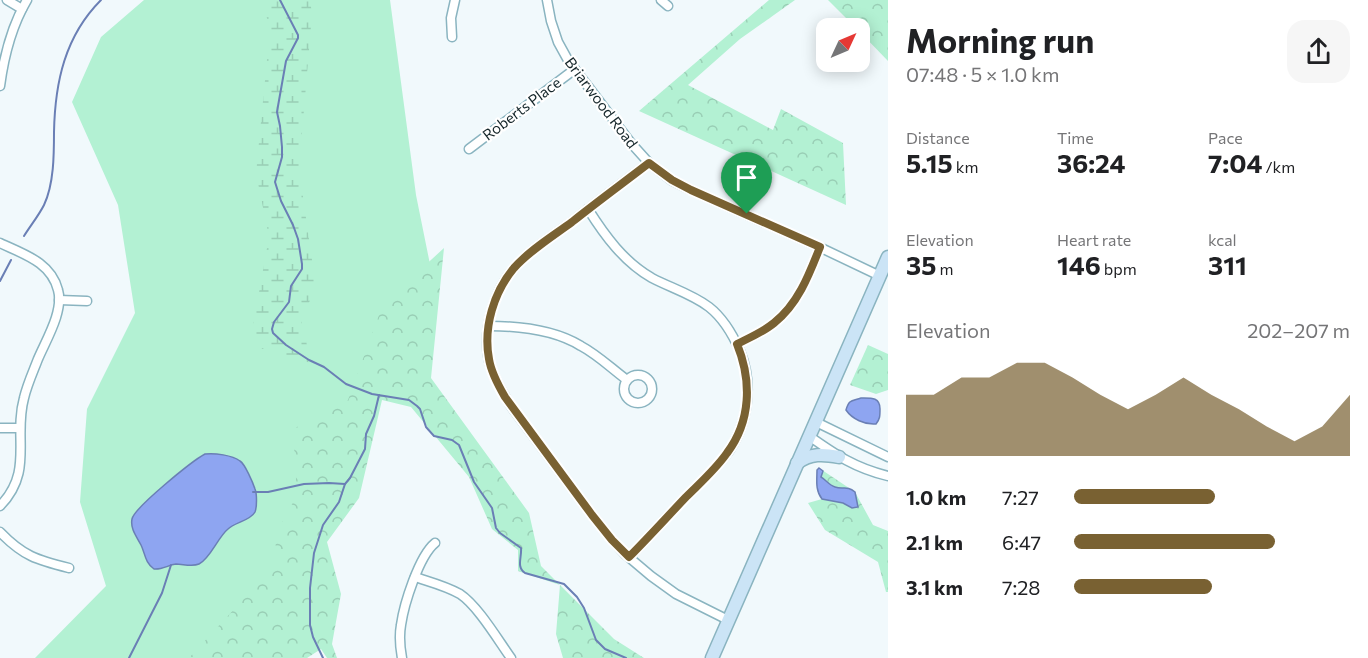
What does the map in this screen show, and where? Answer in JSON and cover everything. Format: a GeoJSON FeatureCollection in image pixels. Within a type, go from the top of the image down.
{"type":"FeatureCollection","features":[{"type":"Feature","properties":{"kind":"main road"},"geometry":{"type":"LineString","coordinates":[[712,658],[888,257]]}},
{"type":"Feature","properties":{"kind":"main road"},"geometry":{"type":"LineString","coordinates":[[796,464],[813,454],[839,457]]}},
{"type":"Feature","properties":{"kind":"street"},"geometry":{"type":"LineString","coordinates":[[7,0],[22,9]]}},
{"type":"Feature","properties":{"kind":"street"},"geometry":{"type":"LineString","coordinates":[[0,86],[7,46],[27,0]]}},
{"type":"Feature","properties":{"kind":"street"},"geometry":{"type":"LineString","coordinates":[[452,37],[451,18],[455,0]]}},
{"type":"Feature","properties":{"kind":"street","name":"Briarwood Road"},"geometry":{"type":"LineString","coordinates":[[547,0],[554,32],[563,52],[631,143],[649,163],[672,180],[691,190],[880,276]]}},
{"type":"Feature","properties":{"kind":"street","name":"Roberts Place"},"geometry":{"type":"LineString","coordinates":[[469,149],[575,69]]}},
{"type":"Feature","properties":{"kind":"street"},"geometry":{"type":"LineString","coordinates":[[649,163],[515,267],[501,286],[490,317],[489,358],[495,378],[505,397],[612,540],[651,576],[676,594],[728,620]]}},
{"type":"Feature","properties":{"kind":"street"},"geometry":{"type":"LineString","coordinates":[[588,209],[609,239],[631,263],[654,279],[707,306],[720,319],[737,344],[745,367],[746,406],[737,437],[726,455],[711,472],[629,557]]}},
{"type":"Feature","properties":{"kind":"street"},"geometry":{"type":"LineString","coordinates":[[0,243],[34,258],[47,269],[59,291],[56,316],[22,405],[21,458],[16,485],[0,506]]}},
{"type":"Feature","properties":{"kind":"street"},"geometry":{"type":"LineString","coordinates":[[737,344],[767,328],[798,297],[820,247]]}},
{"type":"Feature","properties":{"kind":"street"},"geometry":{"type":"LineString","coordinates":[[59,300],[87,301]]}},
{"type":"Feature","properties":{"kind":"street"},"geometry":{"type":"LineString","coordinates":[[489,326],[505,326],[563,337],[581,345],[627,380]]}},
{"type":"Feature","properties":{"kind":"street"},"geometry":{"type":"LineString","coordinates":[[816,422],[888,457]]}},
{"type":"Feature","properties":{"kind":"street"},"geometry":{"type":"LineString","coordinates":[[0,428],[20,428]]}},
{"type":"Feature","properties":{"kind":"street"},"geometry":{"type":"LineString","coordinates":[[809,436],[839,457],[871,472],[888,476]]}},
{"type":"Feature","properties":{"kind":"street"},"geometry":{"type":"LineString","coordinates":[[0,532],[17,548],[32,557],[69,568]]}},
{"type":"Feature","properties":{"kind":"street"},"geometry":{"type":"LineString","coordinates":[[402,658],[401,624],[415,577],[427,551],[435,543]]}},
{"type":"Feature","properties":{"kind":"street"},"geometry":{"type":"LineString","coordinates":[[415,577],[448,588],[463,596],[511,658]]}},
{"type":"Feature","properties":{"kind":"green space"},"geometry":{"type":"Polygon","coordinates":[[[144,0],[390,0],[416,195],[436,294],[276,567],[194,658],[35,658],[106,586],[80,502],[87,409],[135,313],[118,205],[72,102],[101,37],[144,0]]]}},
{"type":"Feature","properties":{"kind":"green space"},"geometry":{"type":"Polygon","coordinates":[[[262,0],[310,0],[312,14],[299,169],[316,288],[301,319],[311,363],[260,348],[252,331],[269,237],[256,173],[270,29],[262,0]]]}},
{"type":"Feature","properties":{"kind":"green space"},"geometry":{"type":"Polygon","coordinates":[[[769,0],[795,0],[740,39],[688,85],[773,130],[781,109],[843,143],[846,205],[639,111],[769,0]]]}},
{"type":"Feature","properties":{"kind":"green space"},"geometry":{"type":"Polygon","coordinates":[[[828,0],[888,0],[888,61],[870,42],[870,18],[846,18],[828,0]]]}},
{"type":"Feature","properties":{"kind":"green space"},"geometry":{"type":"Polygon","coordinates":[[[444,248],[431,378],[529,513],[541,566],[560,585],[518,571],[518,550],[492,529],[469,477],[411,407],[382,400],[359,498],[327,542],[341,594],[332,644],[337,658],[327,658],[321,649],[307,658],[189,658],[275,565],[276,534],[297,495],[293,429],[348,400],[383,304],[444,248]]]}},
{"type":"Feature","properties":{"kind":"green space"},"geometry":{"type":"Polygon","coordinates":[[[868,345],[888,354],[888,390],[876,394],[850,385],[868,345]]]}},
{"type":"Feature","properties":{"kind":"green space"},"geometry":{"type":"Polygon","coordinates":[[[819,468],[855,492],[873,525],[888,531],[888,592],[886,592],[878,562],[825,530],[808,503],[822,499],[819,468]]]}},
{"type":"Feature","properties":{"kind":"green space"},"geometry":{"type":"Polygon","coordinates":[[[560,585],[614,639],[644,658],[563,658],[556,634],[560,585]]]}},
{"type":"Feature","properties":{"kind":"water"},"geometry":{"type":"Polygon","coordinates":[[[861,398],[877,400],[880,405],[880,416],[876,424],[859,421],[846,410],[850,402],[861,398]]]}},
{"type":"Feature","properties":{"kind":"water"},"geometry":{"type":"Polygon","coordinates":[[[205,454],[228,456],[242,463],[256,491],[255,512],[228,529],[207,558],[199,564],[176,564],[154,569],[147,561],[134,533],[132,519],[153,495],[205,454]]]}},
{"type":"Feature","properties":{"kind":"water"},"geometry":{"type":"Polygon","coordinates":[[[819,468],[823,471],[821,477],[831,485],[855,492],[858,507],[852,508],[843,503],[822,499],[817,485],[819,468]]]}},
{"type":"Feature","properties":{"kind":"waterway"},"geometry":{"type":"LineString","coordinates":[[24,236],[42,209],[50,188],[55,113],[64,61],[79,29],[101,0]]}},
{"type":"Feature","properties":{"kind":"waterway"},"geometry":{"type":"LineString","coordinates":[[280,0],[298,38],[286,61],[277,112],[282,157],[275,182],[298,239],[302,269],[291,286],[289,302],[274,322],[273,333],[286,345],[324,367],[346,384],[372,394],[409,400],[417,406],[426,427],[434,436],[452,440],[459,445],[474,482],[492,508],[496,528],[521,548],[522,571],[564,584],[584,608],[596,640],[605,649],[626,658]]}},
{"type":"Feature","properties":{"kind":"waterway"},"geometry":{"type":"LineString","coordinates":[[0,281],[11,260]]}},
{"type":"Feature","properties":{"kind":"waterway"},"geometry":{"type":"LineString","coordinates":[[323,658],[310,625],[310,588],[314,553],[323,525],[339,502],[345,484],[365,449],[366,434],[374,416],[379,395]]}},
{"type":"Feature","properties":{"kind":"waterway"},"geometry":{"type":"LineString","coordinates":[[253,492],[268,492],[304,484],[345,484]]}},
{"type":"Feature","properties":{"kind":"waterway"},"geometry":{"type":"LineString","coordinates":[[129,658],[162,593],[171,565]]}},
{"type":"Feature","properties":{"kind":"route"},"geometry":{"type":"LineString","coordinates":[[649,163],[672,180],[700,195],[747,214],[820,247],[798,297],[774,323],[737,344],[745,367],[747,396],[741,426],[732,446],[711,472],[629,557],[592,515],[544,452],[500,388],[489,358],[488,347],[490,317],[496,297],[515,267],[534,250],[649,163]]}}]}
